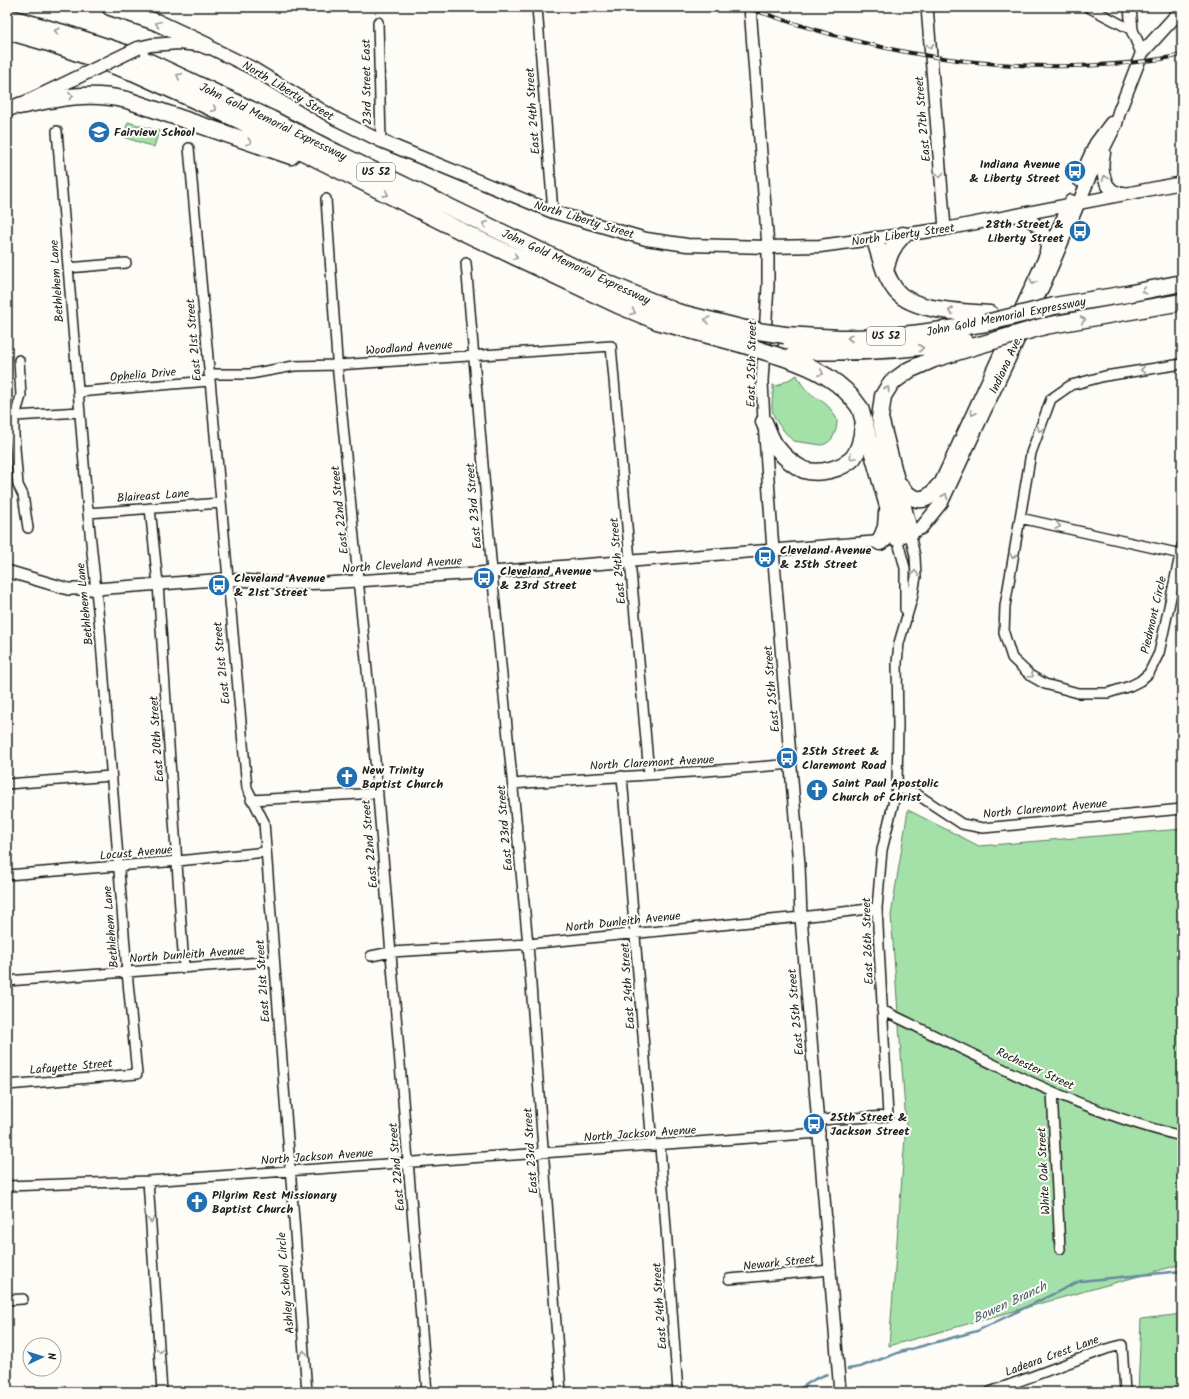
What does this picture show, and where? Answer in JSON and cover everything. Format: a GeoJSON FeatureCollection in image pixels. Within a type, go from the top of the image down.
{"type":"FeatureCollection","features":[{"type":"Feature","properties":{"kind":"highway"},"geometry":{"type":"LineString","coordinates":[[110,7],[156,22],[207,46]]}},
{"type":"Feature","properties":{"kind":"highway","name":"John Gold Memorial Expressway"},"geometry":{"type":"LineString","coordinates":[[7,17],[70,35],[143,59],[271,119],[337,153],[607,283],[677,312],[743,336],[785,348],[835,353],[977,343],[1045,326],[1182,302]]}},
{"type":"Feature","properties":{"kind":"highway","name":"John Gold Memorial Expressway"},"geometry":{"type":"LineString","coordinates":[[7,31],[49,43],[135,73],[241,121],[579,288],[624,308],[657,321],[743,336]]}},
{"type":"Feature","properties":{"kind":"highway"},"geometry":{"type":"LineString","coordinates":[[13,108],[68,96],[108,96],[127,100],[351,176]]}},
{"type":"Feature","properties":{"kind":"highway"},"geometry":{"type":"LineString","coordinates":[[885,272],[887,260],[893,245],[903,236]]}},
{"type":"Feature","properties":{"kind":"highway"},"geometry":{"type":"LineString","coordinates":[[875,240],[885,272],[895,290],[906,299],[917,304],[947,311],[988,318]]}},
{"type":"Feature","properties":{"kind":"highway","name":"John Gold Memorial Expressway"},"geometry":{"type":"LineString","coordinates":[[785,348],[848,338],[884,337],[928,333],[988,318],[1182,283]]}},
{"type":"Feature","properties":{"kind":"highway"},"geometry":{"type":"LineString","coordinates":[[743,336],[785,348],[844,388],[860,408],[886,501],[888,516],[886,527],[880,542]]}},
{"type":"Feature","properties":{"kind":"highway"},"geometry":{"type":"LineString","coordinates":[[903,536],[897,481],[880,418],[881,403],[886,389],[909,370],[977,343]]}},
{"type":"Feature","properties":{"kind":"highway"},"geometry":{"type":"LineString","coordinates":[[764,422],[777,448],[789,460],[804,470],[818,471],[837,468],[854,457],[861,441],[863,421]]}},
{"type":"Feature","properties":{"kind":"highway"},"geometry":{"type":"LineString","coordinates":[[897,481],[908,495],[914,498],[926,498],[934,493],[938,487]]}},
{"type":"Feature","properties":{"kind":"highway"},"geometry":{"type":"LineString","coordinates":[[886,501],[903,536]]}},
{"type":"Feature","properties":{"kind":"main road"},"geometry":{"type":"LineString","coordinates":[[1118,112],[1142,53],[1182,9]]}},
{"type":"Feature","properties":{"kind":"main road","name":"North Liberty Street"},"geometry":{"type":"LineString","coordinates":[[13,108],[138,48],[151,45],[179,43],[207,46],[252,68],[336,119],[381,141],[553,212],[646,239],[687,245],[768,248],[820,246],[875,240],[945,230],[1182,183]]}},
{"type":"Feature","properties":{"kind":"main road","name":"Indiana Ave."},"geometry":{"type":"LineString","coordinates":[[903,536],[930,507],[1044,259],[1116,124],[1118,112]]}},
{"type":"Feature","properties":{"kind":"main road","name":"Indiana Ave."},"geometry":{"type":"LineString","coordinates":[[903,536],[927,522],[942,502],[1046,280],[1096,143],[1118,112]]}},
{"type":"Feature","properties":{"kind":"main road"},"geometry":{"type":"LineString","coordinates":[[1106,143],[1102,166],[1105,180],[1112,192],[1116,194],[1131,193]]}},
{"type":"Feature","properties":{"kind":"main road"},"geometry":{"type":"LineString","coordinates":[[1013,216],[1029,219],[1036,223],[1047,246],[1044,259]]}},
{"type":"Feature","properties":{"kind":"street","name":"East 24th Street"},"geometry":{"type":"LineString","coordinates":[[537,7],[553,212]]}},
{"type":"Feature","properties":{"kind":"street","name":"East 25th Street"},"geometry":{"type":"LineString","coordinates":[[750,7],[768,248],[768,286],[762,381],[764,422],[799,865],[801,917],[819,1120],[840,1392]]}},
{"type":"Feature","properties":{"kind":"street","name":"East 27th Street"},"geometry":{"type":"LineString","coordinates":[[927,7],[945,230]]}},
{"type":"Feature","properties":{"kind":"street"},"geometry":{"type":"LineString","coordinates":[[1088,7],[1132,30]]}},
{"type":"Feature","properties":{"kind":"street"},"geometry":{"type":"LineString","coordinates":[[1130,7],[1132,30],[1142,53]]}},
{"type":"Feature","properties":{"kind":"street","name":"23rd Street East"},"geometry":{"type":"LineString","coordinates":[[378,22],[381,141]]}},
{"type":"Feature","properties":{"kind":"street","name":"Bethlehem Lane"},"geometry":{"type":"LineString","coordinates":[[57,132],[88,513],[96,589],[118,866],[137,1074]]}},
{"type":"Feature","properties":{"kind":"street","name":"East 21st Street"},"geometry":{"type":"LineString","coordinates":[[189,148],[221,503],[226,579],[246,788],[264,822],[289,1171]]}},
{"type":"Feature","properties":{"kind":"street","name":"East 22nd Street"},"geometry":{"type":"LineString","coordinates":[[326,199],[338,365],[378,793],[427,1392]]}},
{"type":"Feature","properties":{"kind":"street"},"geometry":{"type":"LineString","coordinates":[[68,268],[126,263]]}},
{"type":"Feature","properties":{"kind":"street","name":"East 23rd Street"},"geometry":{"type":"LineString","coordinates":[[466,263],[492,572],[528,944],[561,1392]]}},
{"type":"Feature","properties":{"kind":"street","name":"East 24th Street"},"geometry":{"type":"LineString","coordinates":[[611,346],[649,774]]}},
{"type":"Feature","properties":{"kind":"street","name":"Woodland Avenue"},"geometry":{"type":"LineString","coordinates":[[209,378],[250,374],[294,366],[338,365],[611,346]]}},
{"type":"Feature","properties":{"kind":"street"},"geometry":{"type":"LineString","coordinates":[[19,360],[21,396],[15,416],[14,435],[18,485],[23,495],[28,528]]}},
{"type":"Feature","properties":{"kind":"street","name":"Piedmont Circle"},"geometry":{"type":"LineString","coordinates":[[1020,518],[1181,550],[1160,654],[1148,673],[1130,686],[1108,693],[1078,693],[1059,689],[1032,676],[1020,667],[1009,651],[1004,633],[1004,606],[1030,453],[1051,399],[1071,385],[1105,376],[1182,364]]}},
{"type":"Feature","properties":{"kind":"street","name":"Ophelia Drive"},"geometry":{"type":"LineString","coordinates":[[78,392],[209,378]]}},
{"type":"Feature","properties":{"kind":"street"},"geometry":{"type":"LineString","coordinates":[[15,416],[80,412]]}},
{"type":"Feature","properties":{"kind":"street","name":"Blaireast Lane"},"geometry":{"type":"LineString","coordinates":[[88,513],[221,503]]}},
{"type":"Feature","properties":{"kind":"street","name":"East 20th Street"},"geometry":{"type":"LineString","coordinates":[[150,508],[158,584],[184,967]]}},
{"type":"Feature","properties":{"kind":"street"},"geometry":{"type":"LineString","coordinates":[[903,536],[915,556],[916,577],[912,599],[904,624]]}},
{"type":"Feature","properties":{"kind":"street"},"geometry":{"type":"LineString","coordinates":[[903,536],[906,601],[904,624]]}},
{"type":"Feature","properties":{"kind":"street","name":"North Cleveland Avenue"},"geometry":{"type":"LineString","coordinates":[[7,571],[68,589],[96,589],[226,579],[293,584],[492,572],[630,560],[880,542],[903,536]]}},
{"type":"Feature","properties":{"kind":"street","name":"East 26th Street"},"geometry":{"type":"LineString","coordinates":[[819,1120],[888,1116],[877,908],[882,850],[896,788],[898,724],[896,663],[904,624]]}},
{"type":"Feature","properties":{"kind":"street","name":"North Claremont Avenue"},"geometry":{"type":"LineString","coordinates":[[513,784],[649,774],[719,771],[791,764]]}},
{"type":"Feature","properties":{"kind":"street"},"geometry":{"type":"LineString","coordinates":[[7,784],[111,776]]}},
{"type":"Feature","properties":{"kind":"street","name":"East 24th Street"},"geometry":{"type":"LineString","coordinates":[[622,776],[678,1392]]}},
{"type":"Feature","properties":{"kind":"street","name":"North Claremont Avenue"},"geometry":{"type":"LineString","coordinates":[[896,788],[915,793],[962,824],[983,828],[1182,808]]}},
{"type":"Feature","properties":{"kind":"street"},"geometry":{"type":"LineString","coordinates":[[251,800],[378,793]]}},
{"type":"Feature","properties":{"kind":"street","name":"Locust Avenue"},"geometry":{"type":"LineString","coordinates":[[7,875],[266,852]]}},
{"type":"Feature","properties":{"kind":"street","name":"North Dunleith Avenue"},"geometry":{"type":"LineString","coordinates":[[371,956],[391,952],[528,944],[877,908]]}},
{"type":"Feature","properties":{"kind":"street","name":"North Dunleith Avenue"},"geometry":{"type":"LineString","coordinates":[[7,981],[273,961]]}},
{"type":"Feature","properties":{"kind":"street","name":"Rochester Street"},"geometry":{"type":"LineString","coordinates":[[882,1010],[1052,1091],[1130,1122],[1182,1136]]}},
{"type":"Feature","properties":{"kind":"street","name":"Lafayette Street"},"geometry":{"type":"LineString","coordinates":[[7,1085],[137,1074]]}},
{"type":"Feature","properties":{"kind":"street","name":"White Oak Street"},"geometry":{"type":"LineString","coordinates":[[1052,1091],[1060,1249]]}},
{"type":"Feature","properties":{"kind":"street","name":"North Jackson Avenue"},"geometry":{"type":"LineString","coordinates":[[7,1186],[148,1181],[656,1146],[820,1133]]}},
{"type":"Feature","properties":{"kind":"street","name":"Ashley School Circle"},"geometry":{"type":"LineString","coordinates":[[289,1171],[306,1392]]}},
{"type":"Feature","properties":{"kind":"street"},"geometry":{"type":"LineString","coordinates":[[148,1181],[162,1392]]}},
{"type":"Feature","properties":{"kind":"street","name":"Newark Street"},"geometry":{"type":"LineString","coordinates":[[729,1279],[831,1270]]}},
{"type":"Feature","properties":{"kind":"street"},"geometry":{"type":"LineString","coordinates":[[7,1300],[23,1299]]}},
{"type":"Feature","properties":{"kind":"street","name":"Ladeara Crest Lane"},"geometry":{"type":"LineString","coordinates":[[993,1392],[1106,1349],[1122,1345],[1125,1392]]}},
{"type":"Feature","properties":{"kind":"green space"},"geometry":{"type":"Polygon","coordinates":[[[128,122],[159,131],[154,147],[123,137],[128,122]]]}},
{"type":"Feature","properties":{"kind":"green space"},"geometry":{"type":"Polygon","coordinates":[[[797,375],[801,384],[806,390],[828,406],[837,420],[834,435],[829,441],[822,445],[793,441],[776,420],[774,415],[772,409],[773,385],[777,386],[797,375]]]}},
{"type":"Feature","properties":{"kind":"green space"},"geometry":{"type":"Polygon","coordinates":[[[908,810],[979,846],[1182,829],[1182,1264],[889,1346],[906,1124],[891,915],[908,810]]]}},
{"type":"Feature","properties":{"kind":"green space"},"geometry":{"type":"Polygon","coordinates":[[[1182,1314],[1182,1392],[1138,1392],[1141,1319],[1182,1314]]]}},
{"type":"Feature","properties":{"kind":"waterway","name":"Bowen Branch"},"geometry":{"type":"LineString","coordinates":[[848,1369],[860,1367],[900,1352],[977,1331],[1080,1281],[1182,1271]]}},
{"type":"Feature","properties":{"kind":"waterway","name":"Bowen Branch"},"geometry":{"type":"LineString","coordinates":[[794,1392],[815,1379],[827,1374]]}},
{"type":"Feature","properties":{"kind":"railway"},"geometry":{"type":"LineString","coordinates":[[746,7],[787,21],[867,44],[947,59],[1030,66],[1074,66],[1128,63],[1182,55]]}},
{"type":"Feature","properties":{"kind":"place","name":"Fairview School"},"geometry":{"type":"Point","coordinates":[99,132]}},
{"type":"Feature","properties":{"kind":"place","name":"Indiana Avenue & Liberty Street"},"geometry":{"type":"Point","coordinates":[1075,171]}},
{"type":"Feature","properties":{"kind":"place","name":"28th Street & Liberty Street"},"geometry":{"type":"Point","coordinates":[1080,231]}},
{"type":"Feature","properties":{"kind":"place","name":"Cleveland Avenue & 25th Street"},"geometry":{"type":"Point","coordinates":[765,557]}},
{"type":"Feature","properties":{"kind":"place","name":"Cleveland Avenue & 23rd Street"},"geometry":{"type":"Point","coordinates":[484,578]}},
{"type":"Feature","properties":{"kind":"place","name":"Cleveland Avenue & 21st Street"},"geometry":{"type":"Point","coordinates":[219,585]}},
{"type":"Feature","properties":{"kind":"place","name":"25th Street & Claremont Road"},"geometry":{"type":"Point","coordinates":[787,758]}},
{"type":"Feature","properties":{"kind":"place","name":"New Trinity Baptist Church"},"geometry":{"type":"Point","coordinates":[347,777]}},
{"type":"Feature","properties":{"kind":"place","name":"Saint Paul Apostolic Church of Christ"},"geometry":{"type":"Point","coordinates":[817,790]}},
{"type":"Feature","properties":{"kind":"place","name":"25th Street & Jackson Street"},"geometry":{"type":"Point","coordinates":[814,1124]}},
{"type":"Feature","properties":{"kind":"place","name":"Pilgrim Rest Missionary Baptist Church"},"geometry":{"type":"Point","coordinates":[197,1202]}}]}
